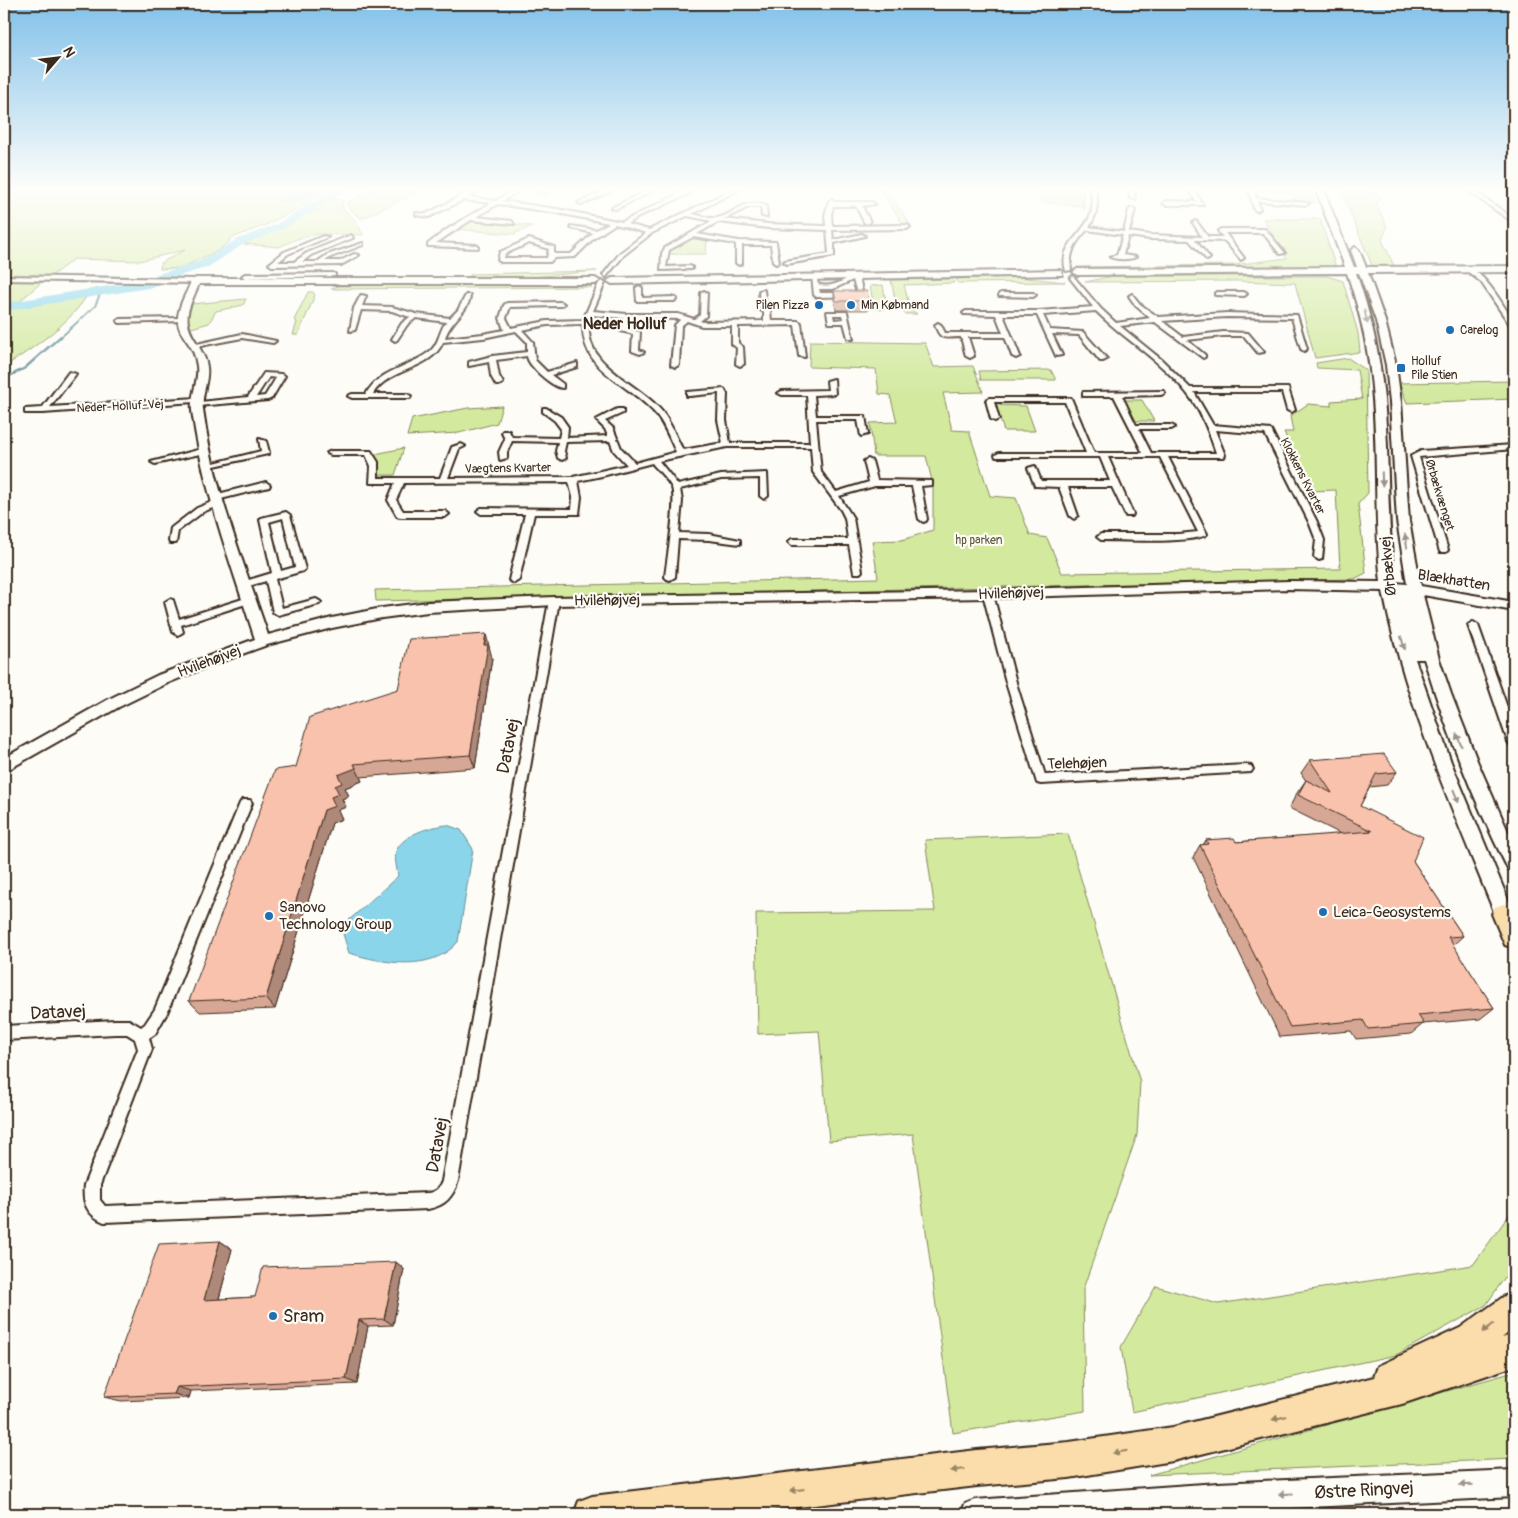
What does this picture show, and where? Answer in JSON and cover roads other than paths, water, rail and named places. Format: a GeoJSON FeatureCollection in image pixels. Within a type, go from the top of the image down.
{"type":"FeatureCollection","features":[{"type":"Feature","properties":{"kind":"highway"},"geometry":{"type":"LineString","coordinates":[[1509,923],[1514,937]]}},
{"type":"Feature","properties":{"kind":"highway"},"geometry":{"type":"LineString","coordinates":[[1326,1407],[1472,1340],[1514,1308]]}},
{"type":"Feature","properties":{"kind":"highway"},"geometry":{"type":"LineString","coordinates":[[592,1514],[977,1468],[1069,1460],[1172,1444],[1402,1387],[1514,1350]]}},
{"type":"Feature","properties":{"kind":"street"},"geometry":{"type":"LineString","coordinates":[[279,259],[272,264],[342,263],[349,259]]}},
{"type":"Feature","properties":{"kind":"street"},"geometry":{"type":"LineString","coordinates":[[296,264],[303,259]]}},
{"type":"Feature","properties":{"kind":"street"},"geometry":{"type":"LineString","coordinates":[[319,263],[325,259]]}},
{"type":"Feature","properties":{"kind":"street"},"geometry":{"type":"LineString","coordinates":[[501,259],[550,259]]}},
{"type":"Feature","properties":{"kind":"street"},"geometry":{"type":"LineString","coordinates":[[619,259],[604,279],[586,322],[585,334],[588,347],[596,360],[657,410],[681,453]]}},
{"type":"Feature","properties":{"kind":"street"},"geometry":{"type":"LineString","coordinates":[[664,259],[663,269],[690,268]]}},
{"type":"Feature","properties":{"kind":"street"},"geometry":{"type":"LineString","coordinates":[[787,262],[807,259]]}},
{"type":"Feature","properties":{"kind":"street"},"geometry":{"type":"LineString","coordinates":[[999,455],[1221,455],[1210,427],[1189,390],[1152,354],[1095,309],[1070,274],[1067,259]]}},
{"type":"Feature","properties":{"kind":"street","name":"Ørbækvej"},"geometry":{"type":"LineString","coordinates":[[1352,259],[1391,363],[1397,409],[1402,513],[1402,592],[1395,618],[1429,728],[1509,923]]}},
{"type":"Feature","properties":{"kind":"street","name":"Ørbækvej"},"geometry":{"type":"LineString","coordinates":[[1356,259],[1376,374],[1384,527],[1392,539],[1402,592]]}},
{"type":"Feature","properties":{"kind":"street"},"geometry":{"type":"LineString","coordinates":[[297,278],[306,263]]}},
{"type":"Feature","properties":{"kind":"street"},"geometry":{"type":"LineString","coordinates":[[1469,270],[1483,281],[1514,327]]}},
{"type":"Feature","properties":{"kind":"street"},"geometry":{"type":"LineString","coordinates":[[4,278],[196,281],[297,278],[604,279],[639,284],[814,281],[856,276],[1514,270]]}},
{"type":"Feature","properties":{"kind":"street"},"geometry":{"type":"LineString","coordinates":[[245,276],[297,278],[333,275]]}},
{"type":"Feature","properties":{"kind":"street"},"geometry":{"type":"LineString","coordinates":[[814,281],[817,295],[861,295],[856,276]]}},
{"type":"Feature","properties":{"kind":"street"},"geometry":{"type":"LineString","coordinates":[[196,281],[184,307],[182,327],[195,345],[202,366],[203,375],[197,402],[206,450],[218,500],[263,641]]}},
{"type":"Feature","properties":{"kind":"street"},"geometry":{"type":"LineString","coordinates":[[639,284],[639,300],[674,299]]}},
{"type":"Feature","properties":{"kind":"street"},"geometry":{"type":"LineString","coordinates":[[762,291],[763,310],[767,310],[768,324]]}},
{"type":"Feature","properties":{"kind":"street"},"geometry":{"type":"LineString","coordinates":[[695,322],[703,316],[704,293]]}},
{"type":"Feature","properties":{"kind":"street"},"geometry":{"type":"LineString","coordinates":[[1217,294],[1244,294]]}},
{"type":"Feature","properties":{"kind":"street"},"geometry":{"type":"LineString","coordinates":[[1226,294],[1231,301]]}},
{"type":"Feature","properties":{"kind":"street"},"geometry":{"type":"LineString","coordinates":[[826,295],[829,313],[845,313],[851,338]]}},
{"type":"Feature","properties":{"kind":"street"},"geometry":{"type":"LineString","coordinates":[[1001,295],[1033,295]]}},
{"type":"Feature","properties":{"kind":"street"},"geometry":{"type":"LineString","coordinates":[[1012,295],[1019,313]]}},
{"type":"Feature","properties":{"kind":"street"},"geometry":{"type":"LineString","coordinates":[[352,330],[356,320],[357,308],[363,296]]}},
{"type":"Feature","properties":{"kind":"street"},"geometry":{"type":"LineString","coordinates":[[368,396],[372,387],[383,378],[418,363],[434,352],[442,340],[444,329],[450,320],[460,312],[468,296]]}},
{"type":"Feature","properties":{"kind":"street"},"geometry":{"type":"LineString","coordinates":[[1132,296],[1138,305],[1203,356]]}},
{"type":"Feature","properties":{"kind":"street"},"geometry":{"type":"LineString","coordinates":[[652,316],[653,299]]}},
{"type":"Feature","properties":{"kind":"street"},"geometry":{"type":"LineString","coordinates":[[508,330],[503,318],[507,305],[561,304]]}},
{"type":"Feature","properties":{"kind":"street"},"geometry":{"type":"LineString","coordinates":[[1236,307],[1242,314]]}},
{"type":"Feature","properties":{"kind":"street"},"geometry":{"type":"LineString","coordinates":[[357,308],[392,309],[415,316],[450,320]]}},
{"type":"Feature","properties":{"kind":"street"},"geometry":{"type":"LineString","coordinates":[[966,313],[1039,313],[1095,309]]}},
{"type":"Feature","properties":{"kind":"street"},"geometry":{"type":"LineString","coordinates":[[590,313],[627,316],[678,316],[702,324],[798,323],[803,356]]}},
{"type":"Feature","properties":{"kind":"street"},"geometry":{"type":"LineString","coordinates":[[999,313],[1016,356]]}},
{"type":"Feature","properties":{"kind":"street"},"geometry":{"type":"LineString","coordinates":[[1039,313],[1058,355]]}},
{"type":"Feature","properties":{"kind":"street"},"geometry":{"type":"LineString","coordinates":[[1114,325],[1199,315],[1295,316],[1304,349]]}},
{"type":"Feature","properties":{"kind":"street"},"geometry":{"type":"LineString","coordinates":[[395,339],[404,324],[415,316]]}},
{"type":"Feature","properties":{"kind":"street"},"geometry":{"type":"LineString","coordinates":[[627,316],[624,331],[637,332],[635,351],[640,352]]}},
{"type":"Feature","properties":{"kind":"street"},"geometry":{"type":"LineString","coordinates":[[675,365],[678,324],[687,318]]}},
{"type":"Feature","properties":{"kind":"street"},"geometry":{"type":"LineString","coordinates":[[120,321],[182,320]]}},
{"type":"Feature","properties":{"kind":"street"},"geometry":{"type":"LineString","coordinates":[[442,340],[483,336],[547,323],[586,322]]}},
{"type":"Feature","properties":{"kind":"street"},"geometry":{"type":"LineString","coordinates":[[735,324],[735,344],[740,347],[740,364]]}},
{"type":"Feature","properties":{"kind":"street"},"geometry":{"type":"LineString","coordinates":[[938,325],[942,335],[1007,335]]}},
{"type":"Feature","properties":{"kind":"street"},"geometry":{"type":"LineString","coordinates":[[516,328],[530,342],[530,354],[535,366],[560,386]]}},
{"type":"Feature","properties":{"kind":"street"},"geometry":{"type":"LineString","coordinates":[[1047,332],[1081,333],[1103,359]]}},
{"type":"Feature","properties":{"kind":"street"},"geometry":{"type":"LineString","coordinates":[[1182,339],[1223,334],[1246,334],[1260,352]]}},
{"type":"Feature","properties":{"kind":"street"},"geometry":{"type":"LineString","coordinates":[[964,335],[970,356]]}},
{"type":"Feature","properties":{"kind":"street"},"geometry":{"type":"LineString","coordinates":[[195,345],[242,336],[273,342]]}},
{"type":"Feature","properties":{"kind":"street"},"geometry":{"type":"LineString","coordinates":[[472,364],[492,358],[530,354]]}},
{"type":"Feature","properties":{"kind":"street"},"geometry":{"type":"LineString","coordinates":[[492,358],[494,376],[499,383]]}},
{"type":"Feature","properties":{"kind":"street"},"geometry":{"type":"LineString","coordinates":[[545,375],[574,365]]}},
{"type":"Feature","properties":{"kind":"street","name":"Neder-Holluf-Vej"},"geometry":{"type":"LineString","coordinates":[[43,411],[72,374]]}},
{"type":"Feature","properties":{"kind":"street"},"geometry":{"type":"LineString","coordinates":[[782,393],[832,392],[831,381]]}},
{"type":"Feature","properties":{"kind":"street"},"geometry":{"type":"LineString","coordinates":[[1189,390],[1285,390],[1291,410]]}},
{"type":"Feature","properties":{"kind":"street"},"geometry":{"type":"LineString","coordinates":[[690,394],[722,391],[721,418],[727,446]]}},
{"type":"Feature","properties":{"kind":"street"},"geometry":{"type":"LineString","coordinates":[[810,392],[817,472],[845,510],[857,571]]}},
{"type":"Feature","properties":{"kind":"street"},"geometry":{"type":"LineString","coordinates":[[1086,394],[1161,394]]}},
{"type":"Feature","properties":{"kind":"street"},"geometry":{"type":"LineString","coordinates":[[1117,394],[1148,455]]}},
{"type":"Feature","properties":{"kind":"street"},"geometry":{"type":"LineString","coordinates":[[352,396],[407,396]]}},
{"type":"Feature","properties":{"kind":"street","name":"Neder-Holluf-Vej"},"geometry":{"type":"LineString","coordinates":[[28,411],[251,399]]}},
{"type":"Feature","properties":{"kind":"street"},"geometry":{"type":"LineString","coordinates":[[995,419],[990,400],[1068,400],[1091,455]]}},
{"type":"Feature","properties":{"kind":"street","name":"Vægtens Kvarter"},"geometry":{"type":"LineString","coordinates":[[546,410],[562,424],[564,429],[560,451],[562,458]]}},
{"type":"Feature","properties":{"kind":"street"},"geometry":{"type":"LineString","coordinates":[[620,411],[600,420],[609,428],[617,449],[633,466]]}},
{"type":"Feature","properties":{"kind":"street"},"geometry":{"type":"LineString","coordinates":[[812,418],[871,418]]}},
{"type":"Feature","properties":{"kind":"street"},"geometry":{"type":"LineString","coordinates":[[862,418],[864,434]]}},
{"type":"Feature","properties":{"kind":"street"},"geometry":{"type":"LineString","coordinates":[[1134,427],[1171,427]]}},
{"type":"Feature","properties":{"kind":"street","name":"Klokkens Kvarter"},"geometry":{"type":"LineString","coordinates":[[1210,427],[1268,432],[1313,522],[1320,540],[1319,557]]}},
{"type":"Feature","properties":{"kind":"street","name":"Vægtens Kvarter"},"geometry":{"type":"LineString","coordinates":[[503,458],[508,436],[562,441],[612,438]]}},
{"type":"Feature","properties":{"kind":"street"},"geometry":{"type":"LineString","coordinates":[[210,465],[265,452],[262,441]]}},
{"type":"Feature","properties":{"kind":"street","name":"Vægtens Kvarter"},"geometry":{"type":"LineString","coordinates":[[331,453],[368,453],[374,460],[376,469],[373,481],[400,482],[573,479],[602,474],[681,453],[727,446],[814,445]]}},
{"type":"Feature","properties":{"kind":"street","name":"Vægtens Kvarter"},"geometry":{"type":"LineString","coordinates":[[443,481],[456,447],[461,446]]}},
{"type":"Feature","properties":{"kind":"street","name":"Ørbækvænget"},"geometry":{"type":"LineString","coordinates":[[1444,550],[1415,456],[1421,453],[1514,447]]}},
{"type":"Feature","properties":{"kind":"street"},"geometry":{"type":"LineString","coordinates":[[156,462],[206,450]]}},
{"type":"Feature","properties":{"kind":"street"},"geometry":{"type":"LineString","coordinates":[[1103,456],[1129,514]]}},
{"type":"Feature","properties":{"kind":"street"},"geometry":{"type":"LineString","coordinates":[[1101,537],[1178,537],[1203,534],[1163,456]]}},
{"type":"Feature","properties":{"kind":"street"},"geometry":{"type":"LineString","coordinates":[[655,461],[676,488],[678,501],[670,577]]}},
{"type":"Feature","properties":{"kind":"street"},"geometry":{"type":"LineString","coordinates":[[868,461],[874,484]]}},
{"type":"Feature","properties":{"kind":"street"},"geometry":{"type":"LineString","coordinates":[[1032,468],[1038,484],[1116,484]]}},
{"type":"Feature","properties":{"kind":"street"},"geometry":{"type":"LineString","coordinates":[[676,488],[721,477],[764,475],[764,496]]}},
{"type":"Feature","properties":{"kind":"street","name":"Vægtens Kvarter"},"geometry":{"type":"LineString","coordinates":[[482,511],[576,512],[578,497],[573,479]]}},
{"type":"Feature","properties":{"kind":"street"},"geometry":{"type":"LineString","coordinates":[[400,482],[392,500],[400,514],[445,514]]}},
{"type":"Feature","properties":{"kind":"street"},"geometry":{"type":"LineString","coordinates":[[916,483],[924,519]]}},
{"type":"Feature","properties":{"kind":"street"},"geometry":{"type":"LineString","coordinates":[[835,495],[874,484],[929,483]]}},
{"type":"Feature","properties":{"kind":"street"},"geometry":{"type":"LineString","coordinates":[[1062,484],[1074,516]]}},
{"type":"Feature","properties":{"kind":"street"},"geometry":{"type":"LineString","coordinates":[[173,540],[174,530],[196,512],[218,500],[266,485]]}},
{"type":"Feature","properties":{"kind":"street"},"geometry":{"type":"LineString","coordinates":[[514,580],[530,512]]}},
{"type":"Feature","properties":{"kind":"street"},"geometry":{"type":"LineString","coordinates":[[245,584],[273,576],[300,570],[286,515],[264,520],[273,576],[278,612],[316,602]]}},
{"type":"Feature","properties":{"kind":"street"},"geometry":{"type":"LineString","coordinates":[[674,536],[709,537],[737,542]]}},
{"type":"Feature","properties":{"kind":"street"},"geometry":{"type":"LineString","coordinates":[[792,542],[852,542]]}},
{"type":"Feature","properties":{"kind":"street","name":"Hvilehøjvej"},"geometry":{"type":"LineString","coordinates":[[4,766],[122,699],[163,679],[263,641],[382,613],[477,603],[554,601],[988,594],[1242,587],[1402,592]]}},
{"type":"Feature","properties":{"kind":"street"},"geometry":{"type":"LineString","coordinates":[[1402,592],[1421,661],[1436,677],[1463,750],[1514,864]]}},
{"type":"Feature","properties":{"kind":"street","name":"Blækhatten"},"geometry":{"type":"LineString","coordinates":[[1402,592],[1514,606]]}},
{"type":"Feature","properties":{"kind":"street","name":"Blækhatten"},"geometry":{"type":"LineString","coordinates":[[1402,592],[1514,611]]}},
{"type":"Feature","properties":{"kind":"street","name":"Telehøjen"},"geometry":{"type":"LineString","coordinates":[[988,594],[1006,664],[1041,780],[1248,769]]}},
{"type":"Feature","properties":{"kind":"street"},"geometry":{"type":"LineString","coordinates":[[170,602],[177,628],[249,600]]}},
{"type":"Feature","properties":{"kind":"street","name":"Datavej"},"geometry":{"type":"LineString","coordinates":[[4,1033],[116,1027],[130,1028],[141,1035],[145,1049],[142,1060],[92,1185],[92,1202],[98,1211],[111,1215],[418,1202],[434,1200],[444,1194],[450,1181],[554,601]]}},
{"type":"Feature","properties":{"kind":"street"},"geometry":{"type":"LineString","coordinates":[[1473,625],[1514,742]]}},
{"type":"Feature","properties":{"kind":"street"},"geometry":{"type":"LineString","coordinates":[[141,1035],[150,1029],[160,1013],[246,803]]}},
{"type":"Feature","properties":{"kind":"street","name":"Østre Ringvej"},"geometry":{"type":"LineString","coordinates":[[975,1514],[1218,1497],[1514,1482]]}},
{"type":"Feature","properties":{"kind":"water"},"geometry":{"type":"Polygon","coordinates":[[[447,825],[461,830],[473,849],[458,942],[447,952],[421,962],[391,962],[349,953],[343,934],[348,921],[398,876],[395,857],[399,846],[417,832],[447,825]]]}},
{"type":"Feature","properties":{"kind":"waterway"},"geometry":{"type":"LineString","coordinates":[[159,278],[204,264],[212,259]]}},
{"type":"Feature","properties":{"kind":"waterway"},"geometry":{"type":"LineString","coordinates":[[4,307],[154,282]]}},
{"type":"Feature","properties":{"kind":"waterway"},"geometry":{"type":"LineString","coordinates":[[60,338],[95,306],[101,292]]}},
{"type":"Feature","properties":{"kind":"waterway"},"geometry":{"type":"LineString","coordinates":[[4,379],[25,368],[61,336]]}},
{"type":"Feature","properties":{"kind":"place","name":"Pilen Pizza"},"geometry":{"type":"Point","coordinates":[819,305]}},
{"type":"Feature","properties":{"kind":"place","name":"Min Købmand"},"geometry":{"type":"Point","coordinates":[851,305]}},
{"type":"Feature","properties":{"kind":"place","name":"Carelog"},"geometry":{"type":"Point","coordinates":[1450,330]}},
{"type":"Feature","properties":{"kind":"place","name":"Holluf Pile Stien"},"geometry":{"type":"Point","coordinates":[1401,368]}},
{"type":"Feature","properties":{"kind":"place","name":"Leica-Geosystems"},"geometry":{"type":"Point","coordinates":[1323,912]}},
{"type":"Feature","properties":{"kind":"place","name":"Sanovo Technology Group"},"geometry":{"type":"Point","coordinates":[269,916]}},
{"type":"Feature","properties":{"kind":"place","name":"Sram"},"geometry":{"type":"Point","coordinates":[273,1316]}},
{"type":"Feature","properties":{"kind":"district","name":"Neder Holluf"},"geometry":{"type":"Point","coordinates":[625,323]}},
{"type":"Feature","properties":{"kind":"park label","name":"hp parken"},"geometry":{"type":"Point","coordinates":[979,540]}}]}
